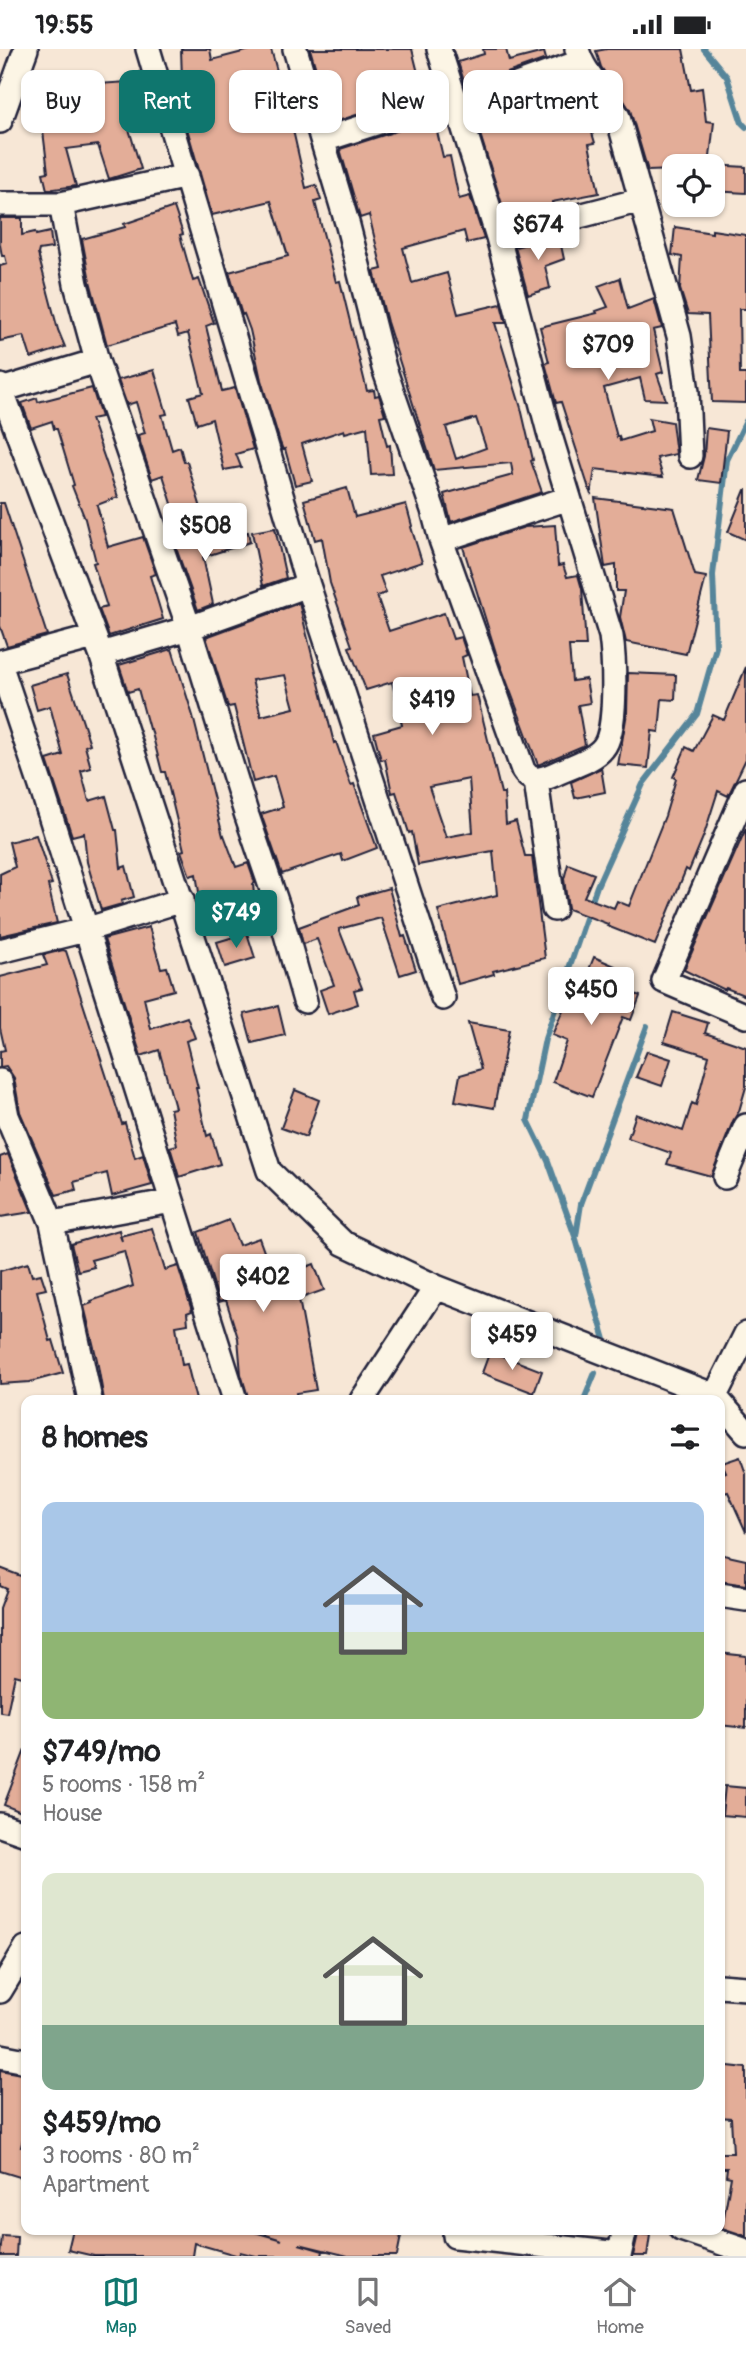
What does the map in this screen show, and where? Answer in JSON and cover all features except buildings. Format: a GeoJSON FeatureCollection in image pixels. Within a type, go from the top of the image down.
{"type":"FeatureCollection","features":[{"type":"Feature","properties":{"kind":"street"},"geometry":{"type":"LineString","coordinates":[[0,121],[7,78],[26,49]]}},
{"type":"Feature","properties":{"kind":"street"},"geometry":{"type":"LineString","coordinates":[[148,49],[308,585],[443,997]]}},
{"type":"Feature","properties":{"kind":"street"},"geometry":{"type":"LineString","coordinates":[[295,49],[348,226],[384,368],[441,540],[523,770],[527,777],[536,781],[548,778],[592,756],[603,748],[609,737],[615,667],[611,636],[549,432],[498,237],[439,49]]}},
{"type":"Feature","properties":{"kind":"street"},"geometry":{"type":"LineString","coordinates":[[323,140],[455,102],[579,55],[610,99],[618,117],[679,336],[687,392],[690,456]]}},
{"type":"Feature","properties":{"kind":"street"},"geometry":{"type":"LineString","coordinates":[[0,204],[61,204],[187,176]]}},
{"type":"Feature","properties":{"kind":"street"},"geometry":{"type":"LineString","coordinates":[[498,237],[641,200]]}},
{"type":"Feature","properties":{"kind":"street"},"geometry":{"type":"LineString","coordinates":[[61,204],[76,284],[97,361],[189,628],[247,816],[280,912],[305,1001]]}},
{"type":"Feature","properties":{"kind":"street"},"geometry":{"type":"LineString","coordinates":[[97,361],[1,388],[98,645],[269,1171],[344,1243],[436,1287],[707,1395]]}},
{"type":"Feature","properties":{"kind":"street"},"geometry":{"type":"LineString","coordinates":[[441,540],[569,498]]}},
{"type":"Feature","properties":{"kind":"street"},"geometry":{"type":"LineString","coordinates":[[233,1395],[0,663],[189,628],[308,585]]}},
{"type":"Feature","properties":{"kind":"street"},"geometry":{"type":"LineString","coordinates":[[536,781],[554,908]]}},
{"type":"Feature","properties":{"kind":"street"},"geometry":{"type":"LineString","coordinates":[[746,790],[664,981],[746,1016]]}},
{"type":"Feature","properties":{"kind":"street"},"geometry":{"type":"LineString","coordinates":[[0,951],[85,930],[182,900]]}},
{"type":"Feature","properties":{"kind":"street"},"geometry":{"type":"LineString","coordinates":[[0,1081],[7,1116],[52,1223],[89,1395]]}},
{"type":"Feature","properties":{"kind":"street"},"geometry":{"type":"LineString","coordinates":[[725,1177],[746,1126]]}},
{"type":"Feature","properties":{"kind":"street"},"geometry":{"type":"LineString","coordinates":[[52,1223],[172,1201]]}},
{"type":"Feature","properties":{"kind":"street"},"geometry":{"type":"LineString","coordinates":[[365,1395],[436,1287]]}},
{"type":"Feature","properties":{"kind":"street"},"geometry":{"type":"LineString","coordinates":[[720,1395],[737,1373],[746,1334]]}},
{"type":"Feature","properties":{"kind":"street"},"geometry":{"type":"LineString","coordinates":[[725,1408],[746,1432]]}},
{"type":"Feature","properties":{"kind":"street"},"geometry":{"type":"LineString","coordinates":[[725,1596],[746,1599]]}},
{"type":"Feature","properties":{"kind":"street"},"geometry":{"type":"LineString","coordinates":[[0,1825],[21,1832]]}},
{"type":"Feature","properties":{"kind":"street"},"geometry":{"type":"LineString","coordinates":[[0,1991],[21,1956]]}},
{"type":"Feature","properties":{"kind":"street"},"geometry":{"type":"LineString","coordinates":[[725,1986],[746,1988]]}},
{"type":"Feature","properties":{"kind":"street"},"geometry":{"type":"LineString","coordinates":[[0,2056],[21,2060]]}},
{"type":"Feature","properties":{"kind":"street"},"geometry":{"type":"LineString","coordinates":[[455,2236],[619,2255],[624,2235]]}},
{"type":"Feature","properties":{"kind":"street"},"geometry":{"type":"LineString","coordinates":[[698,2235],[746,2252]]}},
{"type":"Feature","properties":{"kind":"waterway"},"geometry":{"type":"LineString","coordinates":[[704,49],[727,77],[742,123],[746,127]]}},
{"type":"Feature","properties":{"kind":"waterway"},"geometry":{"type":"LineString","coordinates":[[606,1343],[576,1239],[548,1161],[528,1120],[545,1039],[597,886],[643,784],[697,714],[716,647],[713,575],[727,460],[746,421]]}},
{"type":"Feature","properties":{"kind":"waterway"},"geometry":{"type":"LineString","coordinates":[[576,1236],[581,1204],[647,1026]]}},
{"type":"Feature","properties":{"kind":"waterway"},"geometry":{"type":"LineString","coordinates":[[586,1395],[595,1373]]}}]}
